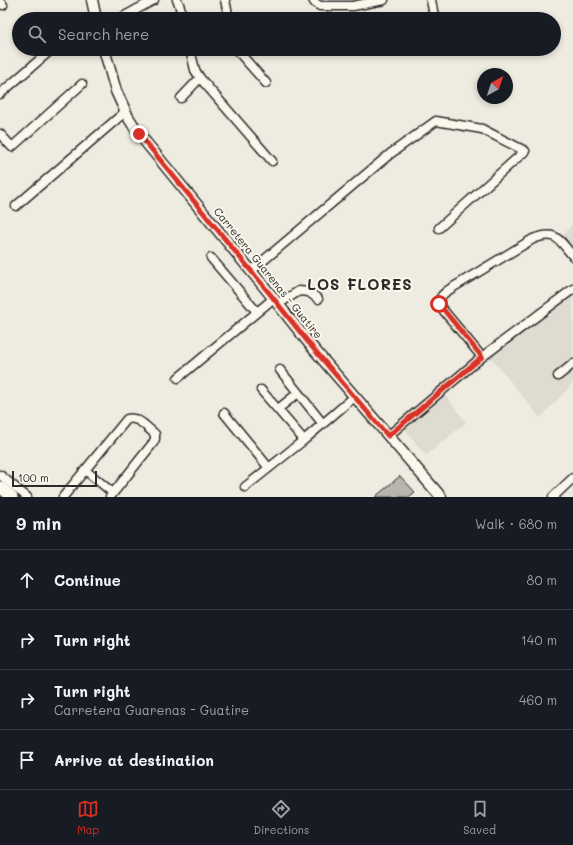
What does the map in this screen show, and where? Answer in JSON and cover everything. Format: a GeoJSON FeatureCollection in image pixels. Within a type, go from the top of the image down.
{"type":"FeatureCollection","features":[{"type":"Feature","properties":{"kind":"highway"},"geometry":{"type":"LineString","coordinates":[[0,487],[12,497]]}},
{"type":"Feature","properties":{"kind":"main road"},"geometry":{"type":"LineString","coordinates":[[92,0],[95,12]]}},
{"type":"Feature","properties":{"kind":"main road","name":"Carretera Guarenas - Guatire"},"geometry":{"type":"LineString","coordinates":[[106,56],[116,91],[125,112],[139,134],[312,347],[440,497]]}},
{"type":"Feature","properties":{"kind":"street"},"geometry":{"type":"LineString","coordinates":[[132,12],[154,0]]}},
{"type":"Feature","properties":{"kind":"street"},"geometry":{"type":"LineString","coordinates":[[177,0],[180,4],[182,12]]}},
{"type":"Feature","properties":{"kind":"street"},"geometry":{"type":"LineString","coordinates":[[225,0],[228,12]]}},
{"type":"Feature","properties":{"kind":"street"},"geometry":{"type":"LineString","coordinates":[[313,0],[320,6],[353,6],[384,0]]}},
{"type":"Feature","properties":{"kind":"street"},"geometry":{"type":"LineString","coordinates":[[431,0],[433,12]]}},
{"type":"Feature","properties":{"kind":"street"},"geometry":{"type":"LineString","coordinates":[[0,94],[44,56]]}},
{"type":"Feature","properties":{"kind":"street"},"geometry":{"type":"LineString","coordinates":[[192,56],[195,70],[200,78],[272,161]]}},
{"type":"Feature","properties":{"kind":"street"},"geometry":{"type":"LineString","coordinates":[[242,56],[266,83]]}},
{"type":"Feature","properties":{"kind":"street"},"geometry":{"type":"LineString","coordinates":[[180,98],[200,78]]}},
{"type":"Feature","properties":{"kind":"street"},"geometry":{"type":"LineString","coordinates":[[0,134],[12,147],[82,84]]}},
{"type":"Feature","properties":{"kind":"street"},"geometry":{"type":"LineString","coordinates":[[16,206],[125,112]]}},
{"type":"Feature","properties":{"kind":"street"},"geometry":{"type":"LineString","coordinates":[[251,271],[390,154],[436,120],[482,129],[525,151],[439,228]]}},
{"type":"Feature","properties":{"kind":"street"},"geometry":{"type":"LineString","coordinates":[[482,357],[439,304],[441,296],[500,259],[541,236],[549,235],[557,238],[573,256]]}},
{"type":"Feature","properties":{"kind":"street"},"geometry":{"type":"LineString","coordinates":[[212,258],[257,312]]}},
{"type":"Feature","properties":{"kind":"street"},"geometry":{"type":"LineString","coordinates":[[388,436],[482,357],[573,289]]}},
{"type":"Feature","properties":{"kind":"street"},"geometry":{"type":"LineString","coordinates":[[178,378],[257,312],[276,301],[299,291],[309,292],[318,299]]}},
{"type":"Feature","properties":{"kind":"street"},"geometry":{"type":"LineString","coordinates":[[558,376],[573,364]]}},
{"type":"Feature","properties":{"kind":"street"},"geometry":{"type":"LineString","coordinates":[[280,370],[323,424]]}},
{"type":"Feature","properties":{"kind":"street"},"geometry":{"type":"LineString","coordinates":[[261,390],[304,440]]}},
{"type":"Feature","properties":{"kind":"street"},"geometry":{"type":"LineString","coordinates":[[278,409],[298,393]]}},
{"type":"Feature","properties":{"kind":"street"},"geometry":{"type":"LineString","coordinates":[[245,487],[304,440],[354,397]]}},
{"type":"Feature","properties":{"kind":"street"},"geometry":{"type":"LineString","coordinates":[[224,413],[269,468]]}},
{"type":"Feature","properties":{"kind":"street"},"geometry":{"type":"LineString","coordinates":[[63,497],[85,470],[127,419],[136,419],[155,434],[153,444],[112,495],[85,470]]}},
{"type":"Feature","properties":{"kind":"street"},"geometry":{"type":"LineString","coordinates":[[0,475],[26,497]]}},
{"type":"Feature","properties":{"kind":"street"},"geometry":{"type":"LineString","coordinates":[[553,497],[573,478]]}},
{"type":"Feature","properties":{"kind":"shaded area"},"geometry":{"type":"Polygon","coordinates":[[[573,224],[573,263],[555,244],[573,224]]]}},
{"type":"Feature","properties":{"kind":"shaded area"},"geometry":{"type":"Polygon","coordinates":[[[573,283],[573,383],[540,418],[489,355],[573,283]]]}},
{"type":"Feature","properties":{"kind":"shaded area"},"geometry":{"type":"Polygon","coordinates":[[[445,395],[466,422],[426,456],[405,429],[445,395]]]}},
{"type":"Feature","properties":{"kind":"building"},"geometry":{"type":"Polygon","coordinates":[[[400,476],[415,492],[409,497],[375,497],[400,476]]]}},
{"type":"Feature","properties":{"kind":"district","name":"LOS FLORES"},"geometry":{"type":"Point","coordinates":[360,285]}},
{"type":"Feature","properties":{"kind":"route"},"geometry":{"type":"LineString","coordinates":[[139,134],[312,347],[388,436],[482,357],[439,304]]}}]}
